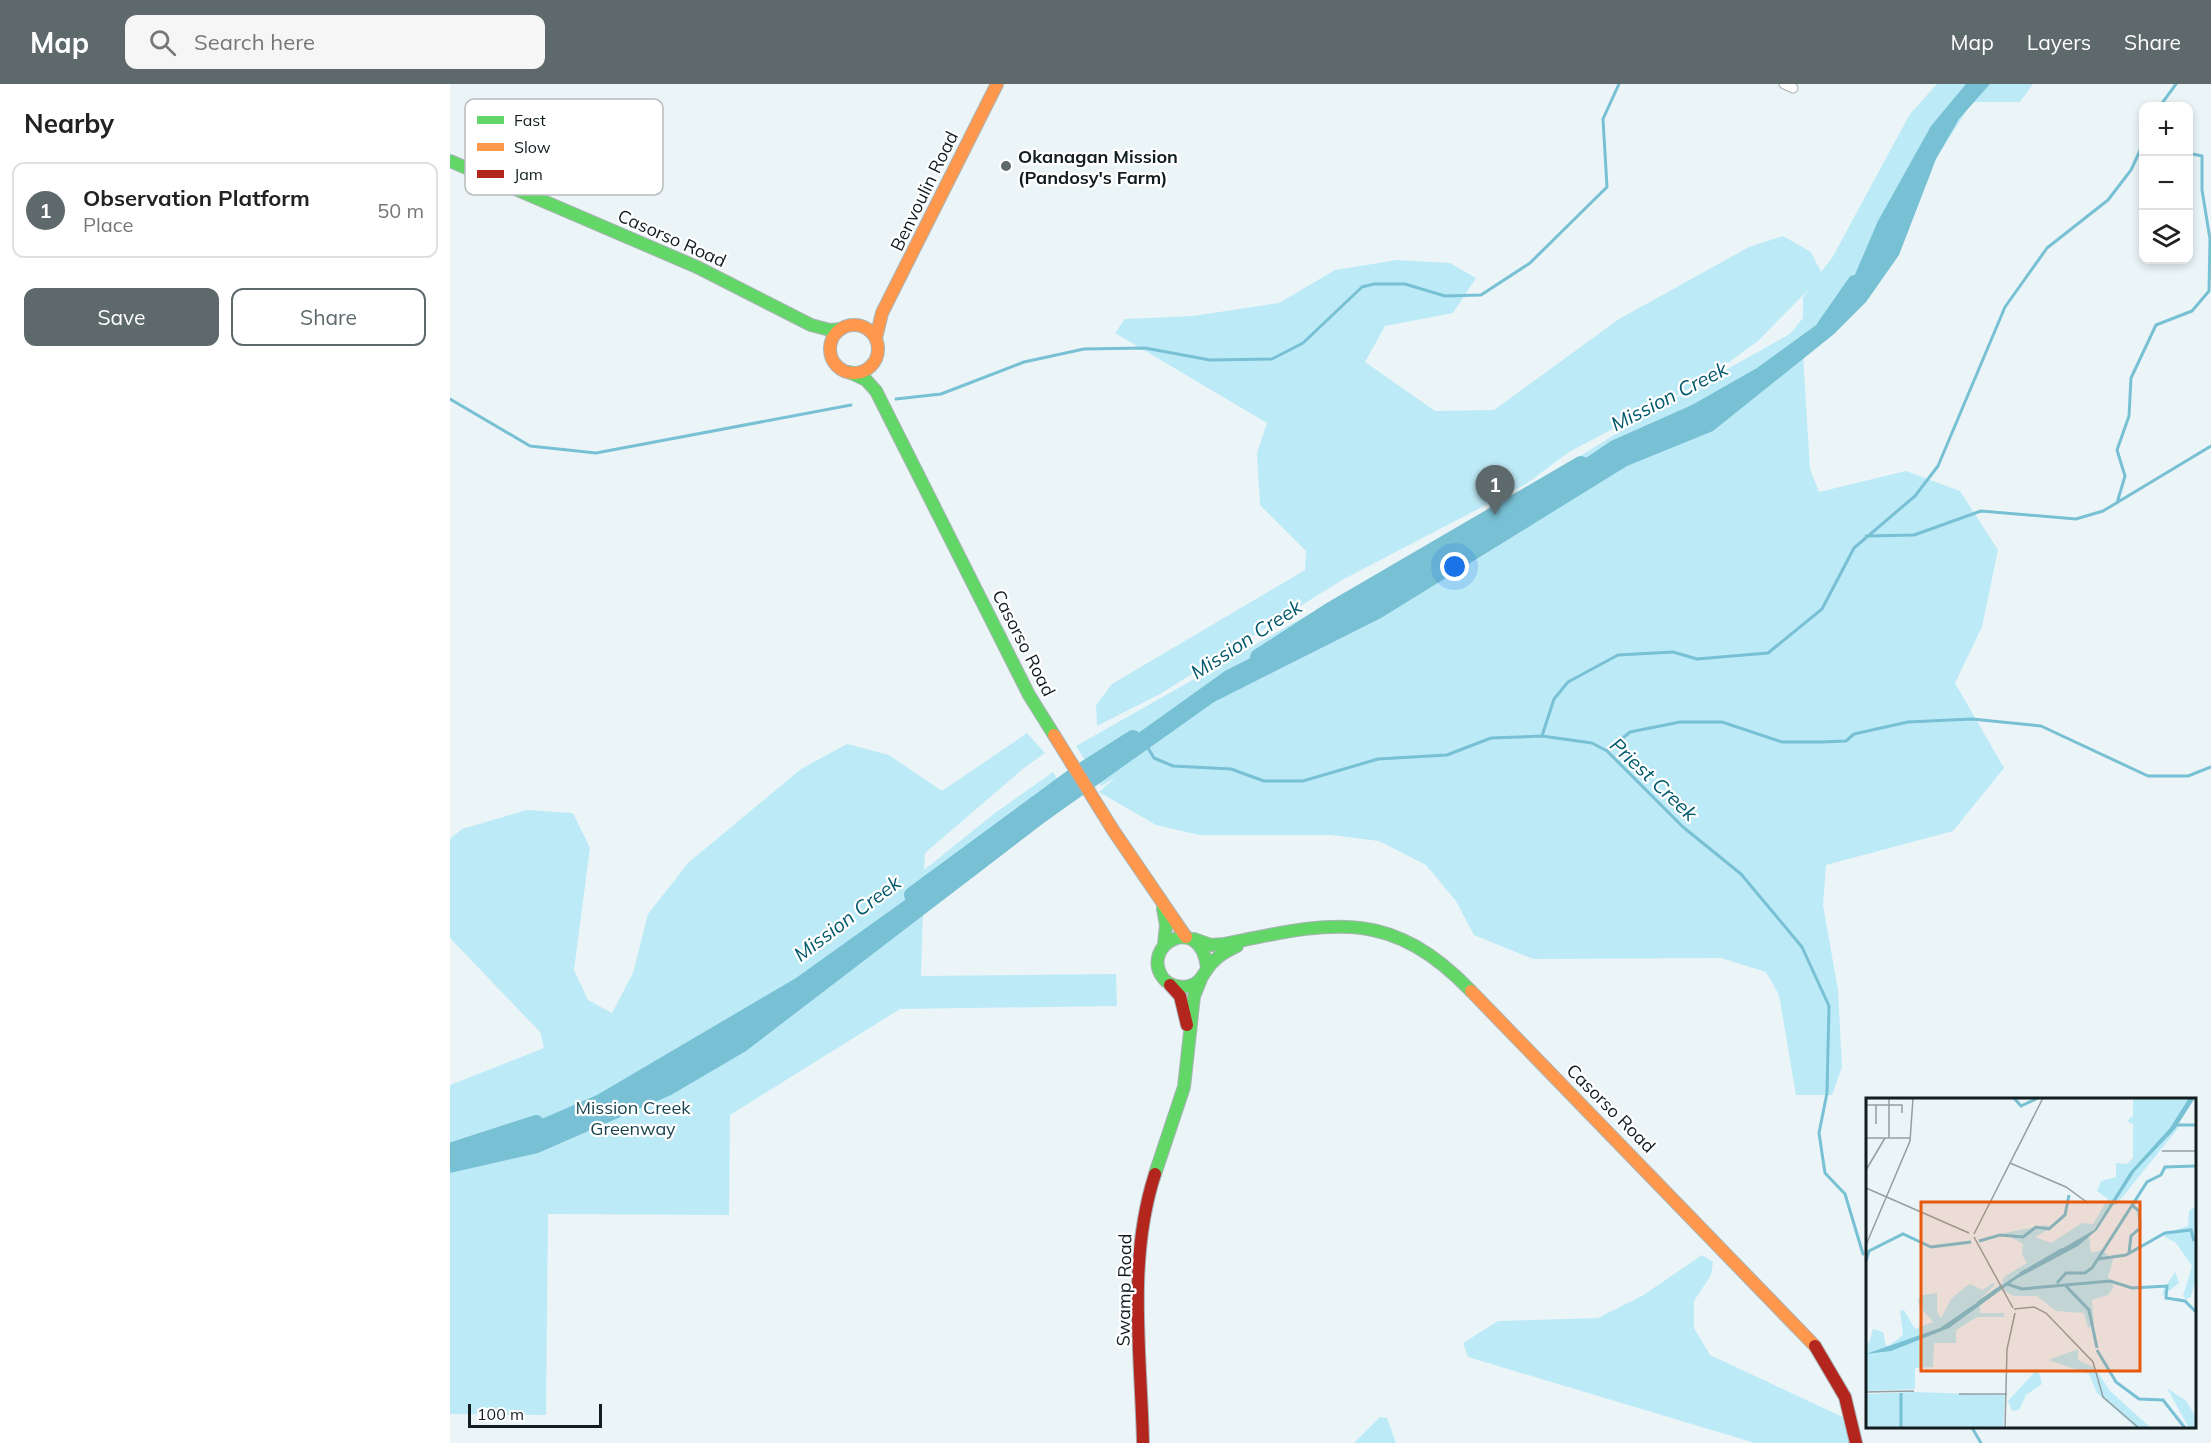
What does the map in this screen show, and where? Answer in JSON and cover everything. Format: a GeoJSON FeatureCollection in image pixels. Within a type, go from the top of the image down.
{"type":"FeatureCollection","features":[{"type":"Feature","properties":{"kind":"main road","name":"Benvoulin Road"},"geometry":{"type":"LineString","coordinates":[[876,338],[882,313],[997,84]]}},
{"type":"Feature","properties":{"kind":"main road","name":"Casorso Road"},"geometry":{"type":"LineString","coordinates":[[450,161],[465,167]]}},
{"type":"Feature","properties":{"kind":"main road","name":"Casorso Road"},"geometry":{"type":"LineString","coordinates":[[529,195],[697,267],[811,325],[830,330],[841,329]]}},
{"type":"Feature","properties":{"kind":"main road"},"geometry":{"type":"LineString","coordinates":[[856,325],[864,327],[876,338],[878,345],[876,360],[864,371],[849,372],[836,364],[830,349],[832,342],[841,329],[882,313]]}},
{"type":"Feature","properties":{"kind":"main road","name":"Casorso Road"},"geometry":{"type":"LineString","coordinates":[[811,325],[830,349]]}},
{"type":"Feature","properties":{"kind":"main road","name":"Casorso Road"},"geometry":{"type":"LineString","coordinates":[[876,360],[876,391]]}},
{"type":"Feature","properties":{"kind":"main road","name":"Casorso Road"},"geometry":{"type":"LineString","coordinates":[[849,372],[866,380],[876,391],[1029,695],[1062,751],[1159,899],[1190,938],[1211,945],[1254,939],[1308,926],[1358,925],[1400,939],[1455,974],[1805,1333],[1836,1372],[1845,1395],[1856,1443]]}},
{"type":"Feature","properties":{"kind":"main road","name":"Casorso Road"},"geometry":{"type":"LineString","coordinates":[[1159,899],[1166,926],[1164,945]]}},
{"type":"Feature","properties":{"kind":"main road"},"geometry":{"type":"LineString","coordinates":[[1190,938],[1206,951],[1204,974],[1196,984],[1181,987],[1167,982],[1158,968],[1158,960],[1164,945],[1170,940],[1190,938]]}},
{"type":"Feature","properties":{"kind":"main road","name":"Casorso Road"},"geometry":{"type":"LineString","coordinates":[[1204,974],[1228,950],[1254,939]]}},
{"type":"Feature","properties":{"kind":"main road","name":"Swamp Road"},"geometry":{"type":"LineString","coordinates":[[1143,1443],[1138,1264],[1144,1208],[1184,1088],[1194,996],[1204,974]]}},
{"type":"Feature","properties":{"kind":"main road","name":"Swamp Road"},"geometry":{"type":"LineString","coordinates":[[1167,982],[1180,996],[1189,1035]]}},
{"type":"Feature","properties":{"kind":"green space"},"geometry":{"type":"Polygon","coordinates":[[[1937,84],[2033,84],[2020,102],[1972,102],[1817,346],[1803,354],[1810,469],[1819,492],[1906,471],[1960,491],[1998,550],[1982,627],[1955,683],[2004,768],[1953,831],[1826,865],[1823,905],[1838,990],[1842,1067],[1832,1095],[1796,1095],[1779,995],[1766,972],[1721,958],[1533,959],[1474,935],[1456,901],[1426,865],[1379,841],[1331,835],[1199,835],[1156,825],[1099,792],[1116,777],[1101,786],[1076,746],[1295,622],[1486,520],[1577,458],[1656,409],[1790,334],[1803,318],[1803,297],[1809,289],[1758,341],[1702,382],[1569,452],[1526,484],[1342,580],[1160,694],[1097,726],[1096,705],[1112,684],[1305,570],[1306,551],[1260,505],[1257,453],[1267,423],[1115,333],[1125,319],[1193,316],[1279,303],[1335,270],[1397,260],[1450,263],[1476,278],[1453,313],[1385,326],[1365,362],[1435,411],[1494,410],[1619,319],[1749,247],[1783,236],[1811,252],[1821,272],[1832,258],[1910,114],[1937,84]]]}},
{"type":"Feature","properties":{"kind":"green space","name":"Mission Creek Greenway"},"geometry":{"type":"Polygon","coordinates":[[[1027,733],[1045,753],[1024,768],[925,853],[924,870],[995,813],[1053,772],[1069,797],[923,911],[921,976],[1116,974],[1117,1006],[900,1009],[730,1115],[729,1215],[548,1214],[546,1415],[450,1414],[450,1085],[544,1048],[540,1032],[450,938],[450,839],[462,829],[527,810],[573,813],[590,848],[574,970],[588,1000],[612,1013],[633,973],[648,914],[689,862],[801,769],[847,744],[889,755],[942,791],[1027,733]]]}},
{"type":"Feature","properties":{"kind":"green space"},"geometry":{"type":"Polygon","coordinates":[[[1702,1255],[1713,1262],[1711,1275],[1694,1301],[1694,1328],[1710,1355],[1849,1420],[1859,1443],[1755,1443],[1468,1357],[1463,1343],[1498,1321],[1598,1318],[1642,1296],[1702,1255]]]}},
{"type":"Feature","properties":{"kind":"green space"},"geometry":{"type":"Polygon","coordinates":[[[1380,1417],[1387,1418],[1396,1443],[1354,1443],[1380,1417]]]}},
{"type":"Feature","properties":{"kind":"shaded area","name":"Mission Creek"},"geometry":{"type":"Polygon","coordinates":[[[1966,84],[1990,84],[1959,119],[1936,159],[1899,255],[1866,302],[1834,334],[1713,431],[1627,466],[1381,618],[1214,702],[1045,822],[746,1051],[671,1095],[538,1153],[450,1173],[450,1147],[488,1142],[597,1095],[796,978],[1225,671],[1321,622],[1394,573],[1478,531],[1611,441],[1692,405],[1757,368],[1841,307],[1878,221],[1931,126],[1966,84]]]}},
{"type":"Feature","properties":{"kind":"waterway"},"geometry":{"type":"LineString","coordinates":[[896,399],[941,394],[1024,362],[1084,349],[1145,348],[1210,360],[1272,359],[1303,343],[1362,287],[1374,284],[1405,284],[1445,296],[1481,295],[1530,263],[1607,187],[1603,119],[1619,84]]}},
{"type":"Feature","properties":{"kind":"waterway"},"geometry":{"type":"LineString","coordinates":[[2163,102],[2176,84]]}},
{"type":"Feature","properties":{"kind":"waterway"},"geometry":{"type":"LineString","coordinates":[[1542,736],[1554,699],[1568,682],[1618,655],[1673,652],[1697,659],[1768,653],[1822,609],[1854,548],[1915,496],[1938,466],[2005,307],[2047,248],[2108,200],[2131,170],[2139,153]]}},
{"type":"Feature","properties":{"kind":"waterway"},"geometry":{"type":"LineString","coordinates":[[2117,503],[2125,476],[2117,450],[2129,416],[2131,378],[2156,325],[2192,311],[2209,291],[2210,239],[2202,190],[2202,156],[2193,154]]}},
{"type":"Feature","properties":{"kind":"waterway","name":"Mission Creek"},"geometry":{"type":"LineString","coordinates":[[1825,326],[1855,283]]}},
{"type":"Feature","properties":{"kind":"waterway"},"geometry":{"type":"LineString","coordinates":[[450,399],[530,446],[596,453],[851,405]]}},
{"type":"Feature","properties":{"kind":"waterway"},"geometry":{"type":"LineString","coordinates":[[1866,536],[1914,535],[1981,511],[2076,519],[2103,511],[2211,446]]}},
{"type":"Feature","properties":{"kind":"waterway","name":"Mission Creek"},"geometry":{"type":"LineString","coordinates":[[1258,657],[1329,611],[1581,464]]}},
{"type":"Feature","properties":{"kind":"waterway"},"geometry":{"type":"LineString","coordinates":[[1607,751],[1630,732],[1680,722],[1722,722],[1782,742],[1821,742],[1846,741],[1854,734],[1908,722],[1972,719],[2041,726],[2148,776],[2188,776],[2211,767]]}},
{"type":"Feature","properties":{"kind":"waterway","name":"Priest Creek"},"geometry":{"type":"LineString","coordinates":[[1148,748],[1154,758],[1173,766],[1231,769],[1264,781],[1303,781],[1378,759],[1447,755],[1491,738],[1542,736],[1592,743],[1607,751],[1683,827],[1741,874],[1802,947],[1829,1006],[1827,1093],[1819,1133],[1825,1173],[1845,1194],[1863,1254]]}},
{"type":"Feature","properties":{"kind":"waterway","name":"Mission Creek"},"geometry":{"type":"LineString","coordinates":[[912,895],[1075,775],[1133,738]]}},
{"type":"Feature","properties":{"kind":"waterway","name":"Mission Creek"},"geometry":{"type":"LineString","coordinates":[[450,1151],[536,1123]]}},
{"type":"Feature","properties":{"kind":"waterway","name":"Priest Creek"},"geometry":{"type":"LineString","coordinates":[[1972,1428],[1981,1443]]}},
{"type":"Feature","properties":{"kind":"traffic: fast"},"geometry":{"type":"LineString","coordinates":[[450,161],[465,167]]}},
{"type":"Feature","properties":{"kind":"traffic: fast"},"geometry":{"type":"LineString","coordinates":[[529,195],[697,267],[811,325],[830,330],[841,329]]}},
{"type":"Feature","properties":{"kind":"traffic: fast"},"geometry":{"type":"LineString","coordinates":[[849,372],[866,380],[876,391],[1029,695],[1054,735]]}},
{"type":"Feature","properties":{"kind":"traffic: fast"},"geometry":{"type":"LineString","coordinates":[[1163,909],[1166,925],[1164,945]]}},
{"type":"Feature","properties":{"kind":"traffic: fast"},"geometry":{"type":"LineString","coordinates":[[1194,939],[1211,945],[1295,930],[1356,927],[1384,933],[1412,944],[1441,963],[1471,991]]}},
{"type":"Feature","properties":{"kind":"traffic: fast"},"geometry":{"type":"LineString","coordinates":[[1207,968],[1202,951],[1194,941],[1184,937],[1174,939],[1165,945],[1159,954],[1158,966],[1165,981],[1171,985],[1186,987],[1197,982],[1216,959],[1237,946]]}},
{"type":"Feature","properties":{"kind":"traffic: fast"},"geometry":{"type":"LineString","coordinates":[[1155,1174],[1184,1087],[1194,996],[1201,979]]}},
{"type":"Feature","properties":{"kind":"traffic: slow"},"geometry":{"type":"LineString","coordinates":[[876,338],[882,313],[997,84]]}},
{"type":"Feature","properties":{"kind":"traffic: slow"},"geometry":{"type":"LineString","coordinates":[[854,325],[871,332],[878,349],[871,366],[854,373],[837,366],[830,349],[837,332],[854,325]]}},
{"type":"Feature","properties":{"kind":"traffic: slow"},"geometry":{"type":"LineString","coordinates":[[1054,735],[1113,830],[1186,937]]}},
{"type":"Feature","properties":{"kind":"traffic: slow"},"geometry":{"type":"LineString","coordinates":[[1471,991],[1815,1346]]}},
{"type":"Feature","properties":{"kind":"traffic: jam"},"geometry":{"type":"LineString","coordinates":[[1170,985],[1180,996],[1187,1025]]}},
{"type":"Feature","properties":{"kind":"traffic: jam"},"geometry":{"type":"LineString","coordinates":[[1143,1443],[1138,1273],[1146,1207],[1155,1174]]}},
{"type":"Feature","properties":{"kind":"traffic: jam"},"geometry":{"type":"LineString","coordinates":[[1815,1346],[1845,1397],[1856,1443]]}},
{"type":"Feature","properties":{"kind":"place","name":"Okanagan Mission (Pandosy's Farm)"},"geometry":{"type":"Point","coordinates":[1006,166]}},
{"type":"Feature","properties":{"kind":"place","name":"Observation Platform"},"geometry":{"type":"Point","coordinates":[1495,515]}}]}
